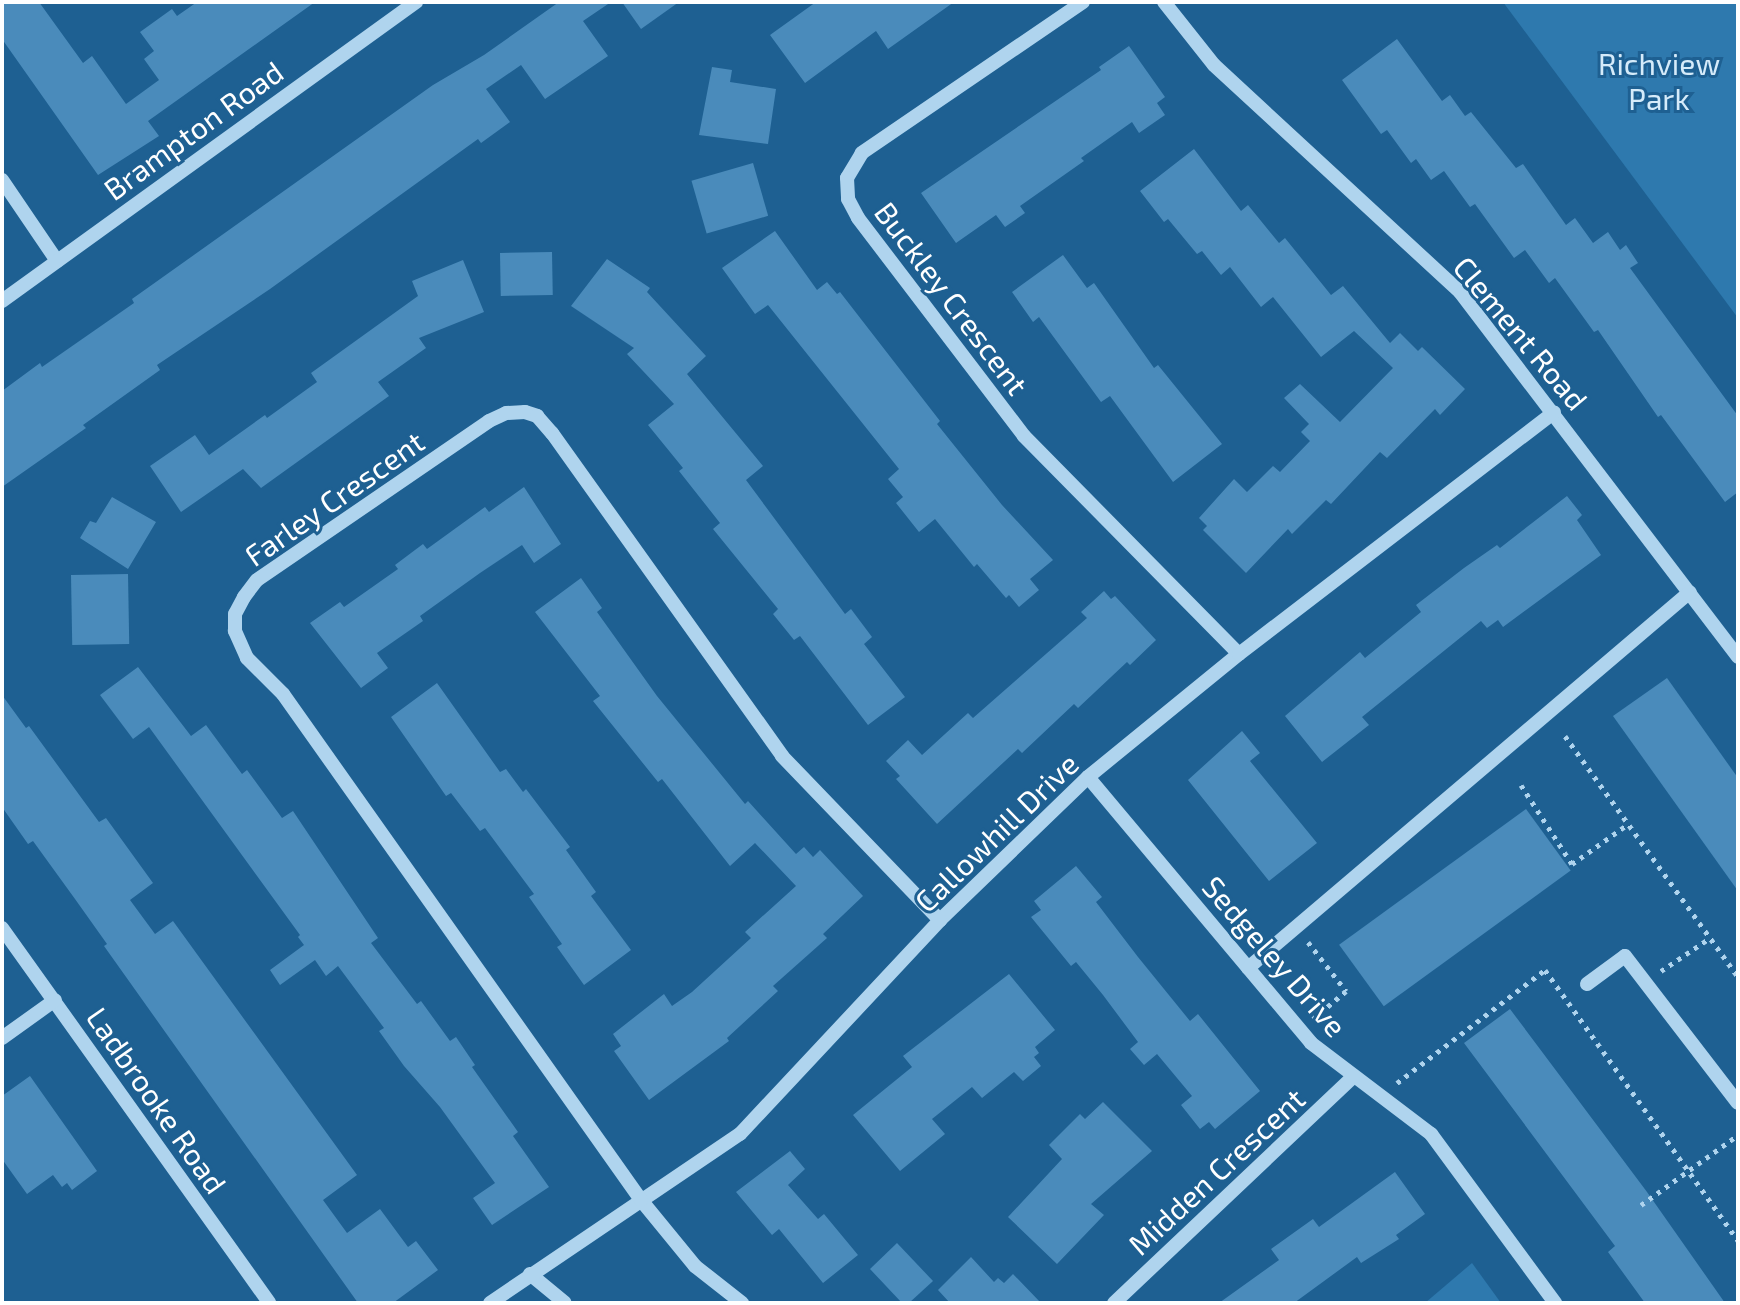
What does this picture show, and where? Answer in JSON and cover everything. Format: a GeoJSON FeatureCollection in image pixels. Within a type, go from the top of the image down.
{"type":"FeatureCollection","features":[{"type":"Feature","properties":{"kind":"street","name":"Brampton Road"},"geometry":{"type":"LineString","coordinates":[[2,301],[416,2]]}},
{"type":"Feature","properties":{"kind":"street","name":"Buckley Crescent"},"geometry":{"type":"LineString","coordinates":[[1083,2],[862,153],[847,178],[848,199],[858,218],[1024,436],[1239,654]]}},
{"type":"Feature","properties":{"kind":"street","name":"Clement Road"},"geometry":{"type":"LineString","coordinates":[[1164,2],[1214,65],[1460,292],[1738,657]]}},
{"type":"Feature","properties":{"kind":"street"},"geometry":{"type":"LineString","coordinates":[[2,180],[57,261]]}},
{"type":"Feature","properties":{"kind":"street","name":"Farley Crescent"},"geometry":{"type":"LineString","coordinates":[[641,1200],[283,694],[247,658],[235,631],[235,614],[257,580],[489,421],[506,413],[525,412],[537,416],[567,453],[782,756],[940,920]]}},
{"type":"Feature","properties":{"kind":"street","name":"Callowhill Drive"},"geometry":{"type":"LineString","coordinates":[[490,1303],[740,1134],[940,920],[1088,777],[1239,654],[1554,412]]}},
{"type":"Feature","properties":{"kind":"street"},"geometry":{"type":"LineString","coordinates":[[1248,968],[1690,592]]}},
{"type":"Feature","properties":{"kind":"street","name":"Sedgeley Drive"},"geometry":{"type":"LineString","coordinates":[[1088,777],[1300,1030],[1353,1077],[1382,1095],[1431,1134],[1555,1303]]}},
{"type":"Feature","properties":{"kind":"street","name":"Ladbrooke Road"},"geometry":{"type":"LineString","coordinates":[[2,928],[269,1303]]}},
{"type":"Feature","properties":{"kind":"street"},"geometry":{"type":"LineString","coordinates":[[1587,984],[1625,956],[1738,1103]]}},
{"type":"Feature","properties":{"kind":"street"},"geometry":{"type":"LineString","coordinates":[[2,1038],[55,1000]]}},
{"type":"Feature","properties":{"kind":"street","name":"Midden Crescent"},"geometry":{"type":"LineString","coordinates":[[1114,1303],[1353,1077]]}},
{"type":"Feature","properties":{"kind":"street"},"geometry":{"type":"LineString","coordinates":[[641,1200],[695,1266],[742,1303]]}},
{"type":"Feature","properties":{"kind":"street"},"geometry":{"type":"LineString","coordinates":[[530,1274],[565,1303]]}},
{"type":"Feature","properties":{"kind":"path"},"geometry":{"type":"LineString","coordinates":[[1565,736],[1738,977]]}},
{"type":"Feature","properties":{"kind":"path"},"geometry":{"type":"LineString","coordinates":[[1521,785],[1572,864],[1628,824]]}},
{"type":"Feature","properties":{"kind":"path"},"geometry":{"type":"LineString","coordinates":[[1296,927],[1346,991],[1300,1030]]}},
{"type":"Feature","properties":{"kind":"path"},"geometry":{"type":"LineString","coordinates":[[1645,982],[1710,938]]}},
{"type":"Feature","properties":{"kind":"path"},"geometry":{"type":"LineString","coordinates":[[1382,1095],[1545,970],[1738,1241]]}},
{"type":"Feature","properties":{"kind":"path"},"geometry":{"type":"LineString","coordinates":[[1641,1205],[1738,1135]]}},
{"type":"Feature","properties":{"kind":"green space","name":"Richview Park"},"geometry":{"type":"Polygon","coordinates":[[[1503,2],[1738,2],[1738,318],[1503,2]]]}},
{"type":"Feature","properties":{"kind":"green space"},"geometry":{"type":"Polygon","coordinates":[[[1472,1263],[1501,1303],[1425,1303],[1472,1263]]]}},
{"type":"Feature","properties":{"kind":"building"},"geometry":{"type":"Polygon","coordinates":[[[2,2],[39,2],[83,63],[92,56],[126,104],[159,80],[144,59],[154,51],[140,32],[172,9],[177,16],[197,2],[315,2],[148,121],[159,136],[98,175],[2,39],[2,2]]]}},
{"type":"Feature","properties":{"kind":"building"},"geometry":{"type":"Polygon","coordinates":[[[559,2],[611,2],[583,21],[608,56],[545,99],[521,65],[486,89],[510,122],[481,143],[478,139],[270,289],[157,365],[160,370],[83,425],[86,428],[2,487],[2,391],[134,303],[132,299],[433,85],[484,55],[559,2]]]}},
{"type":"Feature","properties":{"kind":"building"},"geometry":{"type":"Polygon","coordinates":[[[622,2],[679,2],[641,29],[622,2]]]}},
{"type":"Feature","properties":{"kind":"building"},"geometry":{"type":"Polygon","coordinates":[[[816,2],[954,2],[888,49],[876,31],[805,83],[770,35],[816,2]]]}},
{"type":"Feature","properties":{"kind":"building"},"geometry":{"type":"Polygon","coordinates":[[[1397,39],[1442,101],[1450,95],[1465,116],[1471,112],[1516,168],[1523,164],[1566,225],[1575,218],[1593,243],[1608,232],[1620,250],[1626,245],[1638,263],[1630,268],[1738,416],[1738,492],[1725,502],[1661,415],[1658,417],[1598,330],[1594,332],[1555,278],[1549,283],[1525,250],[1514,258],[1475,204],[1470,207],[1444,171],[1431,180],[1416,159],[1411,163],[1387,130],[1381,134],[1342,80],[1397,39]]]}},
{"type":"Feature","properties":{"kind":"building"},"geometry":{"type":"Polygon","coordinates":[[[1129,46],[1165,97],[1157,103],[1165,115],[1139,133],[1132,122],[1020,206],[1025,213],[1005,227],[996,215],[956,243],[921,193],[1101,70],[1099,67],[1129,46]]]}},
{"type":"Feature","properties":{"kind":"building"},"geometry":{"type":"Polygon","coordinates":[[[712,67],[732,70],[730,82],[776,89],[768,144],[699,135],[712,67]]]}},
{"type":"Feature","properties":{"kind":"building"},"geometry":{"type":"Polygon","coordinates":[[[1194,149],[1241,211],[1248,205],[1279,243],[1285,238],[1331,295],[1343,286],[1390,343],[1400,333],[1418,351],[1422,347],[1465,389],[1440,415],[1435,409],[1387,458],[1380,452],[1331,504],[1326,500],[1292,534],[1288,529],[1246,573],[1203,530],[1207,526],[1199,518],[1234,479],[1247,492],[1273,466],[1280,472],[1310,441],[1301,432],[1309,424],[1284,398],[1300,384],[1340,422],[1393,368],[1354,331],[1321,357],[1273,297],[1261,307],[1230,267],[1221,275],[1202,251],[1197,254],[1168,219],[1164,222],[1140,191],[1194,149]]]}},
{"type":"Feature","properties":{"kind":"building"},"geometry":{"type":"Polygon","coordinates":[[[753,163],[768,216],[707,234],[691,181],[753,163]]]}},
{"type":"Feature","properties":{"kind":"building"},"geometry":{"type":"Polygon","coordinates":[[[775,231],[817,290],[827,282],[837,294],[840,292],[940,421],[937,424],[1002,505],[1053,560],[1030,579],[1039,590],[1019,607],[1009,595],[1006,598],[977,564],[974,567],[935,519],[919,532],[896,503],[903,497],[888,479],[899,469],[768,305],[755,314],[722,268],[775,231]]]}},
{"type":"Feature","properties":{"kind":"building"},"geometry":{"type":"Polygon","coordinates":[[[552,252],[553,295],[501,296],[500,253],[552,252]]]}},
{"type":"Feature","properties":{"kind":"building"},"geometry":{"type":"Polygon","coordinates":[[[1063,255],[1087,288],[1094,283],[1154,368],[1158,365],[1222,444],[1173,482],[1110,396],[1101,402],[1039,317],[1033,322],[1012,292],[1063,255]]]}},
{"type":"Feature","properties":{"kind":"building"},"geometry":{"type":"Polygon","coordinates":[[[607,259],[650,288],[647,292],[706,356],[687,374],[763,466],[746,480],[845,614],[851,609],[872,637],[864,644],[905,697],[868,725],[800,636],[794,640],[773,614],[778,609],[713,529],[720,523],[679,471],[683,468],[648,425],[674,404],[627,354],[634,348],[571,306],[607,259]]]}},
{"type":"Feature","properties":{"kind":"building"},"geometry":{"type":"Polygon","coordinates":[[[463,260],[484,312],[419,338],[426,348],[378,382],[389,396],[261,488],[243,469],[181,512],[150,466],[195,435],[209,455],[265,415],[267,418],[317,382],[311,373],[418,296],[412,281],[463,260]]]}},
{"type":"Feature","properties":{"kind":"building"},"geometry":{"type":"Polygon","coordinates":[[[524,487],[561,544],[534,563],[522,545],[420,616],[423,621],[377,653],[388,668],[361,688],[310,623],[340,602],[344,607],[398,569],[395,565],[423,544],[427,549],[485,507],[489,512],[524,487]]]}},
{"type":"Feature","properties":{"kind":"building"},"geometry":{"type":"Polygon","coordinates":[[[1567,496],[1582,515],[1577,520],[1601,555],[1503,627],[1498,620],[1487,628],[1481,621],[1362,717],[1369,725],[1322,762],[1285,716],[1360,652],[1365,658],[1421,612],[1416,605],[1497,545],[1500,548],[1567,496]]]}},
{"type":"Feature","properties":{"kind":"building"},"geometry":{"type":"Polygon","coordinates":[[[112,497],[156,522],[128,569],[80,538],[90,521],[96,523],[112,497]]]}},
{"type":"Feature","properties":{"kind":"building"},"geometry":{"type":"Polygon","coordinates":[[[128,574],[129,644],[72,645],[71,575],[128,574]]]}},
{"type":"Feature","properties":{"kind":"building"},"geometry":{"type":"Polygon","coordinates":[[[581,578],[602,608],[597,612],[657,696],[745,804],[748,801],[796,854],[804,847],[813,857],[820,850],[863,896],[823,934],[827,938],[773,986],[778,991],[727,1038],[729,1041],[649,1100],[614,1051],[621,1046],[613,1034],[664,994],[672,1006],[692,992],[751,938],[745,932],[796,886],[755,843],[730,866],[662,779],[658,782],[593,701],[600,696],[535,612],[581,578]]]}},
{"type":"Feature","properties":{"kind":"building"},"geometry":{"type":"Polygon","coordinates":[[[1104,591],[1111,599],[1115,596],[1156,640],[1130,665],[1127,662],[1078,708],[1074,704],[1022,753],[1018,749],[937,824],[896,779],[900,776],[886,761],[908,740],[922,755],[968,713],[973,718],[1087,618],[1081,612],[1104,591]]]}},
{"type":"Feature","properties":{"kind":"building"},"geometry":{"type":"Polygon","coordinates":[[[138,667],[191,736],[206,725],[242,774],[247,770],[282,818],[293,811],[378,938],[371,943],[417,1004],[421,1001],[450,1041],[456,1037],[475,1065],[472,1067],[518,1132],[513,1136],[549,1187],[492,1225],[473,1198],[495,1183],[440,1107],[404,1066],[379,1031],[384,1028],[338,966],[326,976],[315,960],[280,985],[270,970],[304,945],[298,937],[300,935],[149,727],[133,739],[100,695],[138,667]]]}},
{"type":"Feature","properties":{"kind":"building"},"geometry":{"type":"Polygon","coordinates":[[[1667,678],[1738,778],[1738,891],[1613,716],[1667,678]]]}},
{"type":"Feature","properties":{"kind":"building"},"geometry":{"type":"Polygon","coordinates":[[[437,683],[500,772],[506,769],[523,792],[526,789],[570,847],[566,850],[596,892],[591,896],[631,950],[584,985],[557,947],[562,944],[529,897],[534,894],[485,828],[480,831],[451,793],[446,796],[391,717],[437,683]]]}},
{"type":"Feature","properties":{"kind":"building"},"geometry":{"type":"Polygon","coordinates":[[[2,695],[26,728],[29,726],[99,822],[106,818],[153,883],[130,900],[155,934],[173,921],[357,1175],[323,1200],[347,1233],[380,1209],[408,1247],[416,1241],[438,1270],[393,1303],[358,1303],[104,946],[107,944],[75,899],[33,841],[28,844],[2,807],[2,695]]]}},
{"type":"Feature","properties":{"kind":"building"},"geometry":{"type":"Polygon","coordinates":[[[1242,731],[1260,753],[1250,761],[1317,843],[1269,881],[1188,780],[1242,731]]]}},
{"type":"Feature","properties":{"kind":"building"},"geometry":{"type":"Polygon","coordinates":[[[1526,809],[1571,870],[1384,1006],[1339,945],[1526,809]]]}},
{"type":"Feature","properties":{"kind":"building"},"geometry":{"type":"Polygon","coordinates":[[[1076,866],[1102,897],[1096,902],[1190,1021],[1198,1014],[1260,1091],[1215,1129],[1209,1122],[1200,1129],[1181,1105],[1192,1096],[1157,1054],[1144,1065],[1130,1049],[1138,1042],[1103,995],[1076,962],[1071,966],[1031,917],[1041,910],[1034,901],[1076,866]]]}},
{"type":"Feature","properties":{"kind":"building"},"geometry":{"type":"Polygon","coordinates":[[[1009,974],[1055,1030],[1035,1047],[1039,1053],[1034,1057],[1041,1066],[1023,1081],[1014,1072],[982,1098],[972,1087],[932,1119],[945,1134],[900,1171],[853,1115],[912,1067],[903,1056],[1009,974]]]}},
{"type":"Feature","properties":{"kind":"building"},"geometry":{"type":"Polygon","coordinates":[[[1510,1009],[1647,1192],[1725,1303],[1645,1303],[1608,1252],[1615,1246],[1464,1043],[1510,1009]]]}},
{"type":"Feature","properties":{"kind":"building"},"geometry":{"type":"Polygon","coordinates":[[[30,1076],[97,1171],[72,1190],[67,1183],[62,1187],[53,1175],[27,1194],[2,1159],[2,1096],[30,1076]]]}},
{"type":"Feature","properties":{"kind":"building"},"geometry":{"type":"Polygon","coordinates":[[[1103,1102],[1152,1151],[1091,1204],[1104,1215],[1057,1264],[1008,1217],[1062,1159],[1049,1145],[1080,1114],[1085,1119],[1103,1102]]]}},
{"type":"Feature","properties":{"kind":"building"},"geometry":{"type":"Polygon","coordinates":[[[790,1151],[805,1169],[788,1185],[818,1219],[824,1214],[858,1255],[823,1283],[779,1229],[772,1235],[736,1192],[790,1151]]]}},
{"type":"Feature","properties":{"kind":"building"},"geometry":{"type":"Polygon","coordinates":[[[1395,1172],[1425,1214],[1396,1235],[1399,1239],[1361,1263],[1357,1257],[1294,1303],[1219,1303],[1279,1260],[1271,1249],[1313,1219],[1319,1227],[1395,1172]]]}},
{"type":"Feature","properties":{"kind":"building"},"geometry":{"type":"Polygon","coordinates":[[[897,1243],[933,1281],[909,1303],[902,1303],[870,1269],[897,1243]]]}},
{"type":"Feature","properties":{"kind":"building"},"geometry":{"type":"Polygon","coordinates":[[[971,1257],[994,1282],[998,1278],[1004,1283],[1013,1274],[1041,1303],[950,1303],[938,1290],[971,1257]]]}}]}
